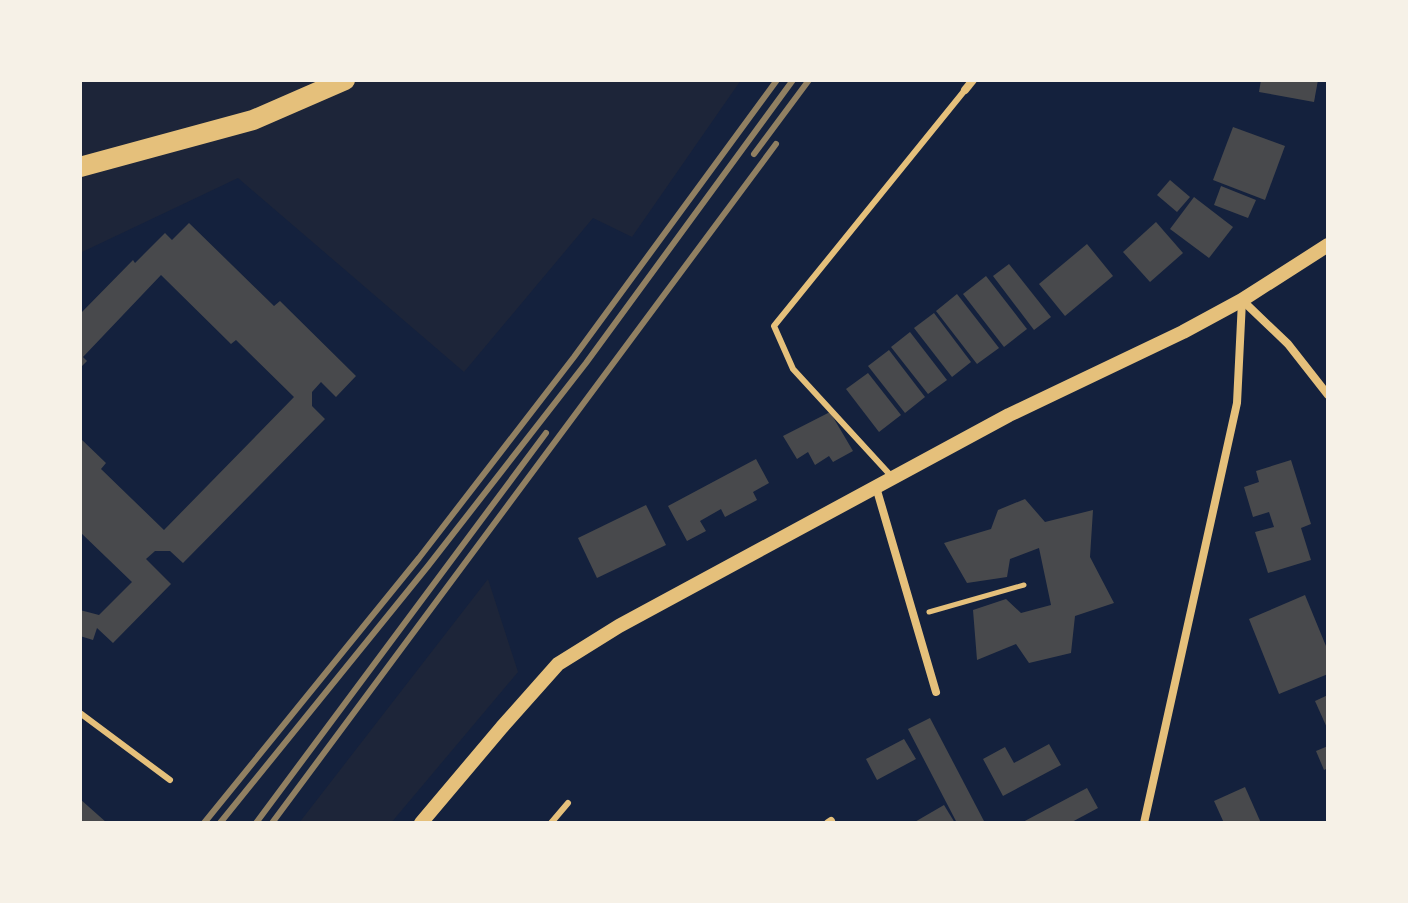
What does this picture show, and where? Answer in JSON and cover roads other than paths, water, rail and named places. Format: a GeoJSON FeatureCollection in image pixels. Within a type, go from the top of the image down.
{"type":"FeatureCollection","features":[{"type":"Feature","properties":{"kind":"main road"},"geometry":{"type":"LineString","coordinates":[[80,167],[253,120],[345,80]]}},
{"type":"Feature","properties":{"kind":"street"},"geometry":{"type":"LineString","coordinates":[[965,90],[973,80]]}},
{"type":"Feature","properties":{"kind":"street"},"geometry":{"type":"LineString","coordinates":[[421,823],[558,664],[619,626],[1022,409],[1183,332],[1242,300],[1328,245]]}},
{"type":"Feature","properties":{"kind":"street"},"geometry":{"type":"LineString","coordinates":[[1242,300],[1288,344],[1328,395]]}},
{"type":"Feature","properties":{"kind":"street"},"geometry":{"type":"LineString","coordinates":[[1144,823],[1237,403],[1242,300]]}},
{"type":"Feature","properties":{"kind":"street"},"geometry":{"type":"LineString","coordinates":[[876,487],[936,692]]}},
{"type":"Feature","properties":{"kind":"lane"},"geometry":{"type":"LineString","coordinates":[[893,478],[793,369],[774,326],[965,90]]}},
{"type":"Feature","properties":{"kind":"lane"},"geometry":{"type":"LineString","coordinates":[[80,713],[170,780]]}},
{"type":"Feature","properties":{"kind":"lane"},"geometry":{"type":"LineString","coordinates":[[551,823],[568,803]]}},
{"type":"Feature","properties":{"kind":"railway"},"geometry":{"type":"LineString","coordinates":[[204,823],[419,558],[574,357],[777,80]]}},
{"type":"Feature","properties":{"kind":"railway"},"geometry":{"type":"LineString","coordinates":[[220,823],[428,566],[586,363],[793,80]]}},
{"type":"Feature","properties":{"kind":"railway"},"geometry":{"type":"LineString","coordinates":[[754,154],[809,80]]}},
{"type":"Feature","properties":{"kind":"railway"},"geometry":{"type":"LineString","coordinates":[[272,823],[776,144]]}},
{"type":"Feature","properties":{"kind":"railway"},"geometry":{"type":"LineString","coordinates":[[256,823],[546,433]]}}]}
